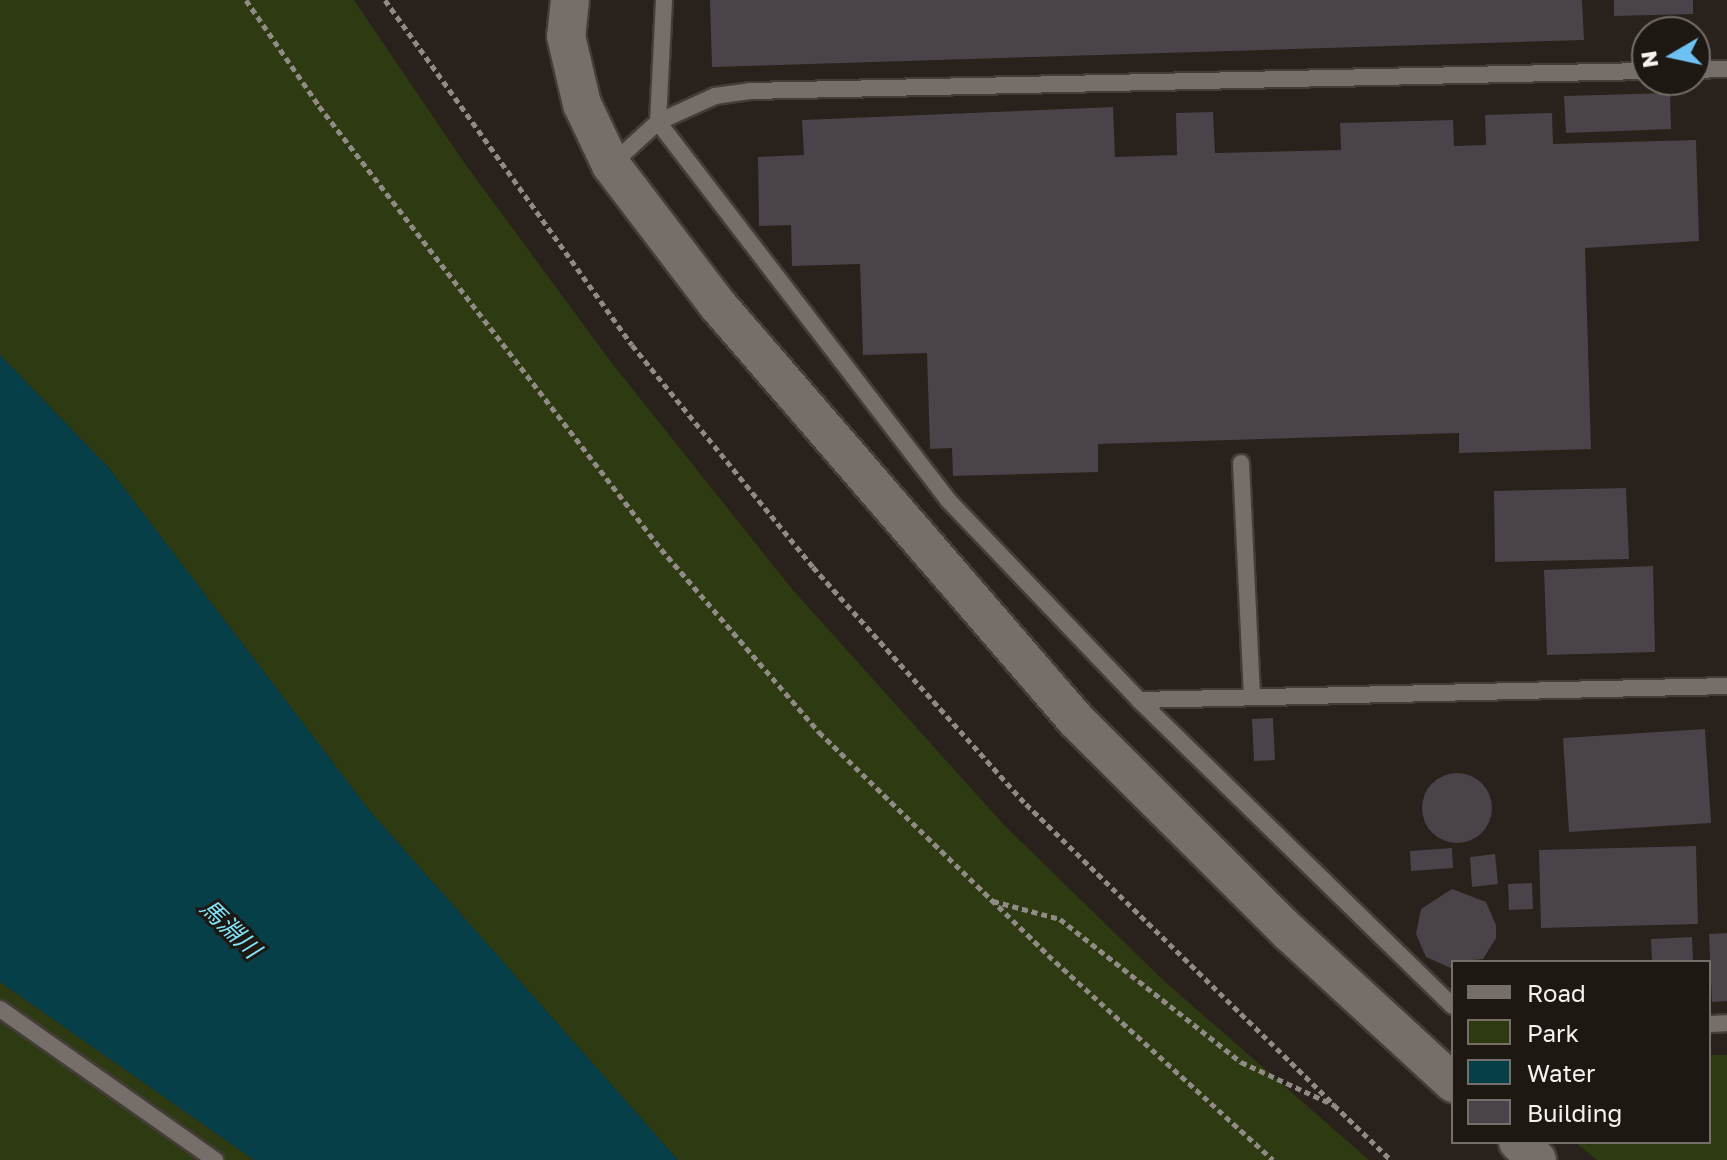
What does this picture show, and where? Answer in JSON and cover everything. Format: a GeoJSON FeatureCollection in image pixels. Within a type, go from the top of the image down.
{"type":"FeatureCollection","features":[{"type":"Feature","properties":{"kind":"street"},"geometry":{"type":"LineString","coordinates":[[570,0],[566,36],[579,90],[611,165],[747,340],[1076,720],[1290,933],[1451,1081]]}},
{"type":"Feature","properties":{"kind":"street"},"geometry":{"type":"LineString","coordinates":[[1520,1144],[1537,1160]]}},
{"type":"Feature","properties":{"kind":"lane"},"geometry":{"type":"LineString","coordinates":[[664,0],[658,122],[948,500],[1139,700],[1451,1004]]}},
{"type":"Feature","properties":{"kind":"lane"},"geometry":{"type":"LineString","coordinates":[[611,165],[658,122],[715,96],[750,91],[1631,71]]}},
{"type":"Feature","properties":{"kind":"lane"},"geometry":{"type":"LineString","coordinates":[[1241,463],[1252,697]]}},
{"type":"Feature","properties":{"kind":"lane"},"geometry":{"type":"LineString","coordinates":[[1139,700],[1727,686]]}},
{"type":"Feature","properties":{"kind":"lane"},"geometry":{"type":"LineString","coordinates":[[0,1009],[215,1160]]}},
{"type":"Feature","properties":{"kind":"path"},"geometry":{"type":"LineString","coordinates":[[246,0],[328,118],[661,549],[819,732],[992,900],[1273,1160]]}},
{"type":"Feature","properties":{"kind":"path"},"geometry":{"type":"LineString","coordinates":[[385,0],[632,345],[813,567],[1026,804],[1391,1160]]}},
{"type":"Feature","properties":{"kind":"path"},"geometry":{"type":"LineString","coordinates":[[992,900],[1060,919],[1241,1062],[1334,1105]]}},
{"type":"Feature","properties":{"kind":"green space"},"geometry":{"type":"Polygon","coordinates":[[[0,0],[354,0],[463,161],[611,362],[792,589],[1004,825],[1163,980],[1369,1160],[678,1160],[369,810],[108,467],[0,355],[0,0]]]}},
{"type":"Feature","properties":{"kind":"green space"},"geometry":{"type":"Polygon","coordinates":[[[0,982],[254,1160],[0,1160],[0,982]]]}},
{"type":"Feature","properties":{"kind":"green space"},"geometry":{"type":"Polygon","coordinates":[[[1711,1055],[1727,1055],[1727,1160],[1597,1160],[1577,1144],[1711,1144],[1711,1055]]]}},
{"type":"Feature","properties":{"kind":"water","name":"馬淵川"},"geometry":{"type":"Polygon","coordinates":[[[0,355],[108,467],[369,810],[678,1160],[254,1160],[0,982],[0,355]]]}},
{"type":"Feature","properties":{"kind":"building"},"geometry":{"type":"Polygon","coordinates":[[[710,0],[1582,0],[1584,40],[712,67],[710,0]]]}},
{"type":"Feature","properties":{"kind":"building"},"geometry":{"type":"Polygon","coordinates":[[[1614,0],[1693,0],[1693,14],[1614,16],[1614,0]]]}},
{"type":"Feature","properties":{"kind":"building"},"geometry":{"type":"Polygon","coordinates":[[[1564,96],[1670,96],[1671,129],[1566,133],[1564,96]]]}},
{"type":"Feature","properties":{"kind":"building"},"geometry":{"type":"Polygon","coordinates":[[[1113,107],[1115,157],[1177,155],[1176,113],[1213,112],[1215,153],[1341,150],[1340,123],[1453,120],[1454,146],[1486,145],[1485,115],[1552,113],[1553,144],[1696,140],[1699,241],[1585,248],[1591,449],[1459,453],[1459,433],[1098,444],[1098,472],[953,476],[952,448],[930,449],[927,353],[863,355],[860,264],[792,266],[791,225],[759,226],[758,157],[804,155],[802,120],[1113,107]]]}},
{"type":"Feature","properties":{"kind":"building"},"geometry":{"type":"Polygon","coordinates":[[[1626,488],[1629,559],[1495,562],[1494,491],[1626,488]]]}},
{"type":"Feature","properties":{"kind":"building"},"geometry":{"type":"Polygon","coordinates":[[[1653,566],[1655,652],[1547,655],[1544,570],[1653,566]]]}},
{"type":"Feature","properties":{"kind":"building"},"geometry":{"type":"Polygon","coordinates":[[[1273,718],[1275,760],[1254,761],[1252,719],[1273,718]]]}},
{"type":"Feature","properties":{"kind":"building"},"geometry":{"type":"Polygon","coordinates":[[[1705,729],[1711,823],[1569,832],[1563,738],[1705,729]]]}},
{"type":"Feature","properties":{"kind":"building"},"geometry":{"type":"Polygon","coordinates":[[[1464,773],[1486,788],[1492,808],[1490,822],[1482,833],[1471,841],[1450,843],[1432,833],[1424,822],[1422,801],[1432,783],[1443,775],[1464,773]]]}},
{"type":"Feature","properties":{"kind":"building"},"geometry":{"type":"Polygon","coordinates":[[[1696,846],[1698,924],[1541,928],[1539,850],[1696,846]]]}},
{"type":"Feature","properties":{"kind":"building"},"geometry":{"type":"Polygon","coordinates":[[[1452,848],[1453,868],[1411,871],[1410,851],[1452,848]]]}},
{"type":"Feature","properties":{"kind":"building"},"geometry":{"type":"Polygon","coordinates":[[[1495,854],[1498,884],[1472,887],[1470,857],[1495,854]]]}},
{"type":"Feature","properties":{"kind":"building"},"geometry":{"type":"Polygon","coordinates":[[[1532,883],[1533,909],[1509,910],[1508,884],[1532,883]]]}},
{"type":"Feature","properties":{"kind":"building"},"geometry":{"type":"Polygon","coordinates":[[[1452,889],[1486,902],[1496,925],[1496,938],[1483,959],[1451,960],[1451,968],[1426,957],[1416,934],[1421,909],[1452,889]]]}},
{"type":"Feature","properties":{"kind":"building"},"geometry":{"type":"Polygon","coordinates":[[[1727,933],[1727,1001],[1712,1002],[1709,934],[1727,933]]]}},
{"type":"Feature","properties":{"kind":"building"},"geometry":{"type":"Polygon","coordinates":[[[1692,937],[1693,960],[1652,960],[1651,939],[1692,937]]]}}]}
